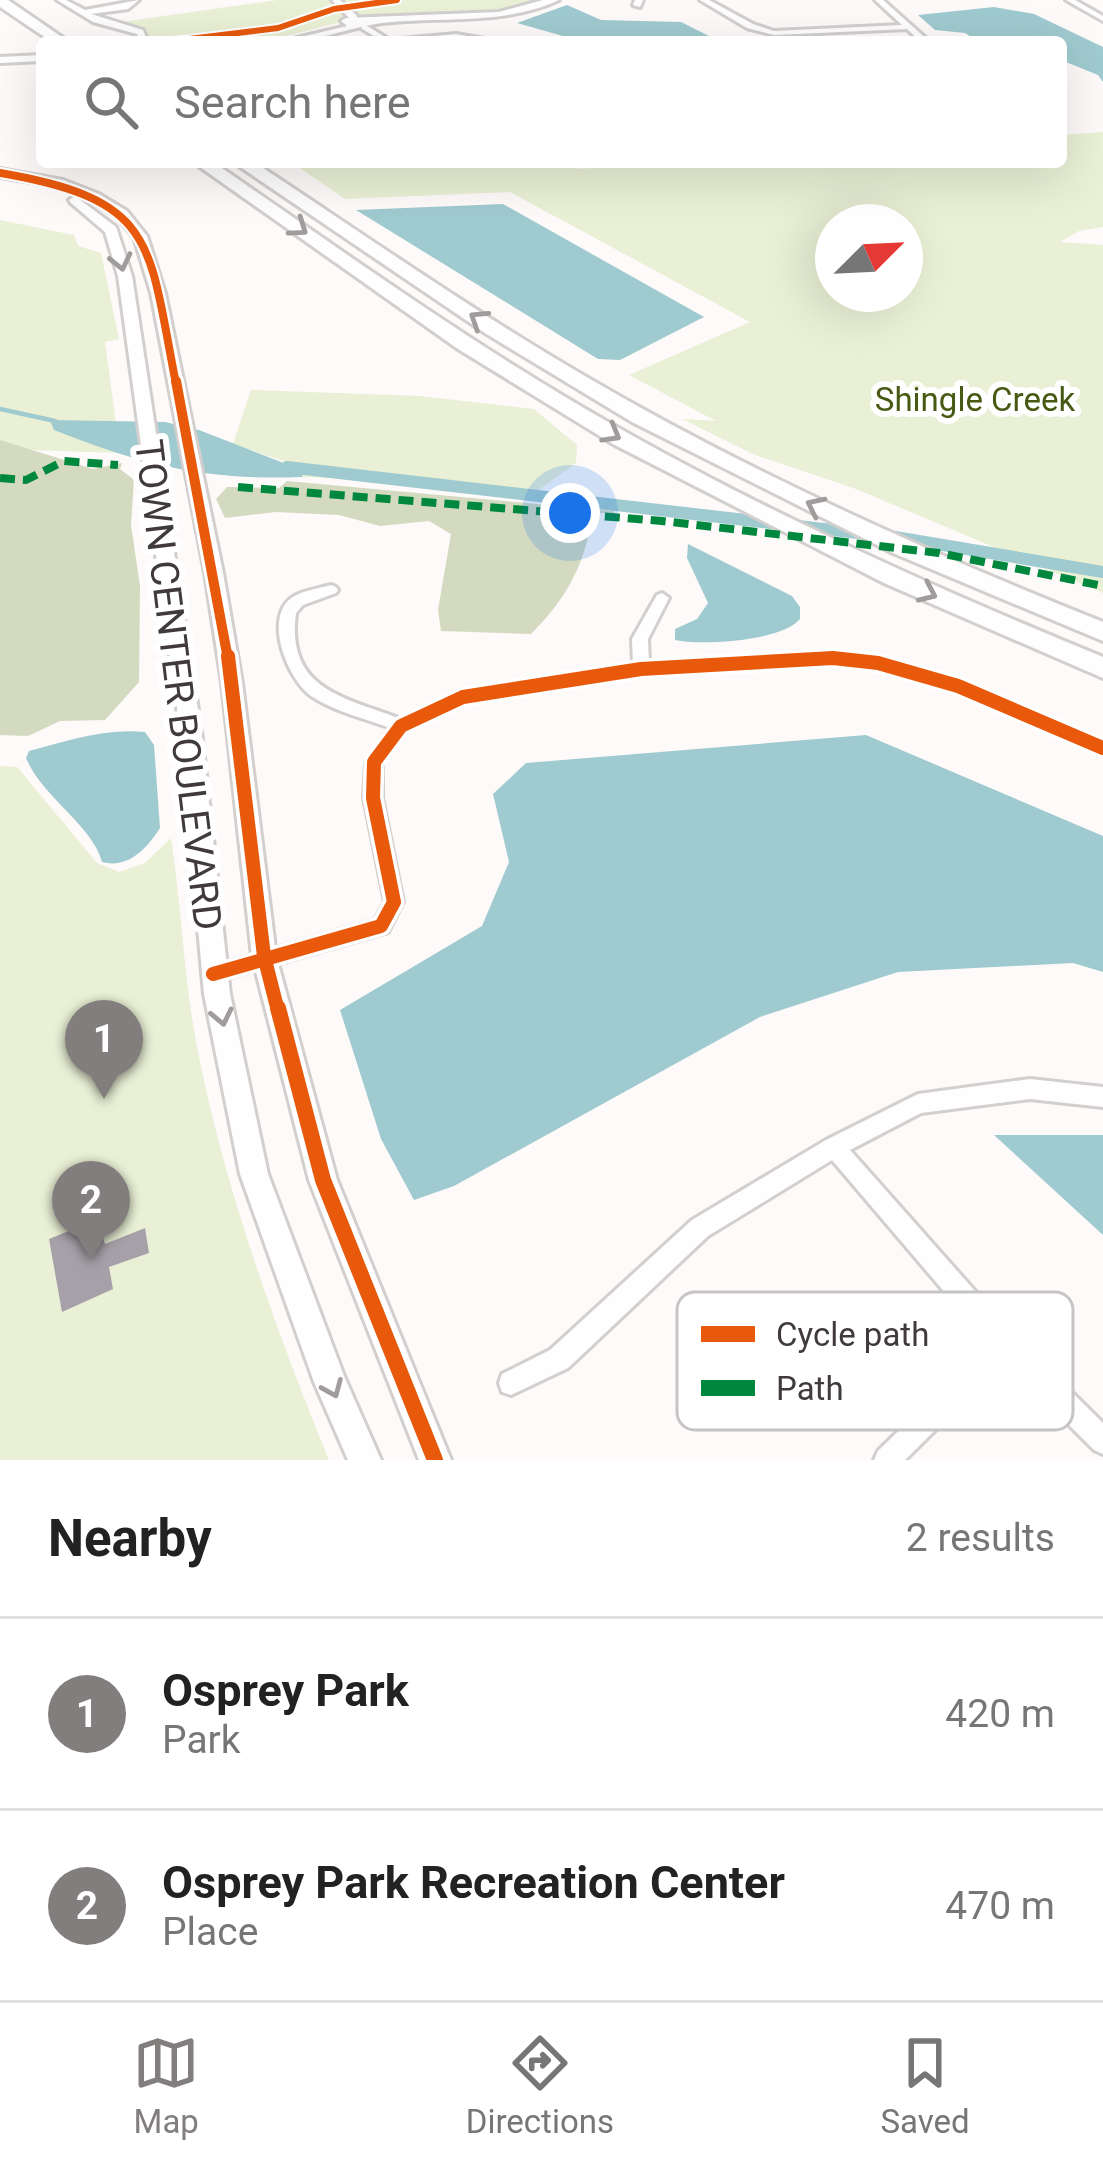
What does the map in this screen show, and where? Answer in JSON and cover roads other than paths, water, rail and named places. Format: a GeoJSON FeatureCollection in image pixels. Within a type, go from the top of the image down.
{"type":"FeatureCollection","features":[{"type":"Feature","properties":{"kind":"highway"},"geometry":{"type":"LineString","coordinates":[[0,1],[53,36]]}},
{"type":"Feature","properties":{"kind":"highway"},"geometry":{"type":"LineString","coordinates":[[0,22],[36,51]]}},
{"type":"Feature","properties":{"kind":"highway"},"geometry":{"type":"LineString","coordinates":[[211,168],[512,374],[670,466],[822,543],[1103,668]]}},
{"type":"Feature","properties":{"kind":"highway"},"geometry":{"type":"LineString","coordinates":[[251,168],[577,381],[729,464],[921,556],[1103,632]]}},
{"type":"Feature","properties":{"kind":"street"},"geometry":{"type":"LineString","coordinates":[[61,0],[82,14],[142,36]]}},
{"type":"Feature","properties":{"kind":"street"},"geometry":{"type":"LineString","coordinates":[[82,14],[125,7],[134,0]]}},
{"type":"Feature","properties":{"kind":"street"},"geometry":{"type":"LineString","coordinates":[[336,0],[380,36]]}},
{"type":"Feature","properties":{"kind":"street"},"geometry":{"type":"LineString","coordinates":[[291,36],[358,22],[499,15],[554,0]]}},
{"type":"Feature","properties":{"kind":"street"},"geometry":{"type":"LineString","coordinates":[[704,0],[756,29],[774,33],[909,27]]}},
{"type":"Feature","properties":{"kind":"street"},"geometry":{"type":"LineString","coordinates":[[801,0],[846,0]]}},
{"type":"Feature","properties":{"kind":"street"},"geometry":{"type":"LineString","coordinates":[[879,0],[919,36]]}},
{"type":"Feature","properties":{"kind":"street"},"geometry":{"type":"LineString","coordinates":[[1070,0],[1103,19]]}},
{"type":"Feature","properties":{"kind":"street"},"geometry":{"type":"LineString","coordinates":[[307,36],[358,22]]}},
{"type":"Feature","properties":{"kind":"street"},"geometry":{"type":"LineString","coordinates":[[0,62],[36,56]]}},
{"type":"Feature","properties":{"kind":"street","name":"TOWN CENTER BOULEVARD"},"geometry":{"type":"LineString","coordinates":[[0,175],[72,199],[111,230],[125,276],[191,730],[213,974],[254,1174],[329,1382],[365,1460]]}},
{"type":"Feature","properties":{"kind":"street","name":"TOWN CENTER BOULEVARD"},"geometry":{"type":"LineString","coordinates":[[0,175],[59,183],[95,197],[122,214],[140,236],[158,293],[232,683],[264,956],[322,1180],[435,1460]]}},
{"type":"Feature","properties":{"kind":"street"},"geometry":{"type":"LineString","coordinates":[[331,590],[289,607],[285,619],[293,662],[305,682],[319,691],[401,726]]}},
{"type":"Feature","properties":{"kind":"street"},"geometry":{"type":"LineString","coordinates":[[640,669],[640,639],[662,598]]}},
{"type":"Feature","properties":{"kind":"street"},"geometry":{"type":"LineString","coordinates":[[213,974],[381,926],[394,902],[373,798],[374,762],[401,726],[463,697],[640,669],[833,658],[878,663],[958,686],[1103,748]]}},
{"type":"Feature","properties":{"kind":"street"},"geometry":{"type":"LineString","coordinates":[[511,1383],[559,1359],[700,1228],[834,1147],[918,1104],[1030,1089],[1103,1097]]}},
{"type":"Feature","properties":{"kind":"street"},"geometry":{"type":"LineString","coordinates":[[834,1147],[960,1292]]}},
{"type":"Feature","properties":{"kind":"street"},"geometry":{"type":"LineString","coordinates":[[1073,1412],[1103,1442]]}},
{"type":"Feature","properties":{"kind":"street"},"geometry":{"type":"LineString","coordinates":[[886,1460],[917,1430]]}},
{"type":"Feature","properties":{"kind":"water"},"geometry":{"type":"Polygon","coordinates":[[[567,5],[601,20],[681,22],[709,36],[563,36],[517,23],[567,5]]]}},
{"type":"Feature","properties":{"kind":"water"},"geometry":{"type":"Polygon","coordinates":[[[994,7],[1034,14],[1103,47],[1103,82],[1098,75],[1067,62],[1067,36],[970,36],[935,30],[918,15],[994,7]]]}},
{"type":"Feature","properties":{"kind":"water"},"geometry":{"type":"Polygon","coordinates":[[[503,204],[704,317],[620,360],[598,359],[356,210],[503,204]]]}},
{"type":"Feature","properties":{"kind":"water"},"geometry":{"type":"Polygon","coordinates":[[[50,420],[165,422],[199,430],[304,471],[302,477],[268,478],[175,468],[54,430],[50,420]]]}},
{"type":"Feature","properties":{"kind":"water"},"geometry":{"type":"Polygon","coordinates":[[[688,544],[792,596],[800,607],[800,619],[760,637],[722,642],[675,640],[675,629],[697,619],[708,603],[687,558],[688,544]]]}},
{"type":"Feature","properties":{"kind":"water"},"geometry":{"type":"Polygon","coordinates":[[[145,732],[154,745],[160,828],[129,860],[102,862],[89,836],[43,786],[26,758],[29,751],[86,736],[145,732]]]}},
{"type":"Feature","properties":{"kind":"water"},"geometry":{"type":"Polygon","coordinates":[[[866,735],[1103,836],[1103,972],[1073,963],[898,972],[760,1017],[454,1186],[414,1200],[381,1139],[340,1010],[482,926],[509,862],[493,794],[526,763],[866,735]]]}},
{"type":"Feature","properties":{"kind":"water"},"geometry":{"type":"Polygon","coordinates":[[[994,1135],[1103,1135],[1103,1235],[994,1135]]]}},
{"type":"Feature","properties":{"kind":"waterway","name":"Shingle Creek"},"geometry":{"type":"LineString","coordinates":[[0,409],[55,421]]}},
{"type":"Feature","properties":{"kind":"waterway","name":"Shingle Creek"},"geometry":{"type":"LineString","coordinates":[[287,467],[867,534]]}},
{"type":"Feature","properties":{"kind":"waterway","name":"Shingle Creek"},"geometry":{"type":"LineString","coordinates":[[889,536],[1103,572]]}},
{"type":"Feature","properties":{"kind":"place","name":"Osprey Park"},"geometry":{"type":"Point","coordinates":[104,1099]}},
{"type":"Feature","properties":{"kind":"place","name":"Osprey Park Recreation Center"},"geometry":{"type":"Point","coordinates":[91,1260]}}]}
